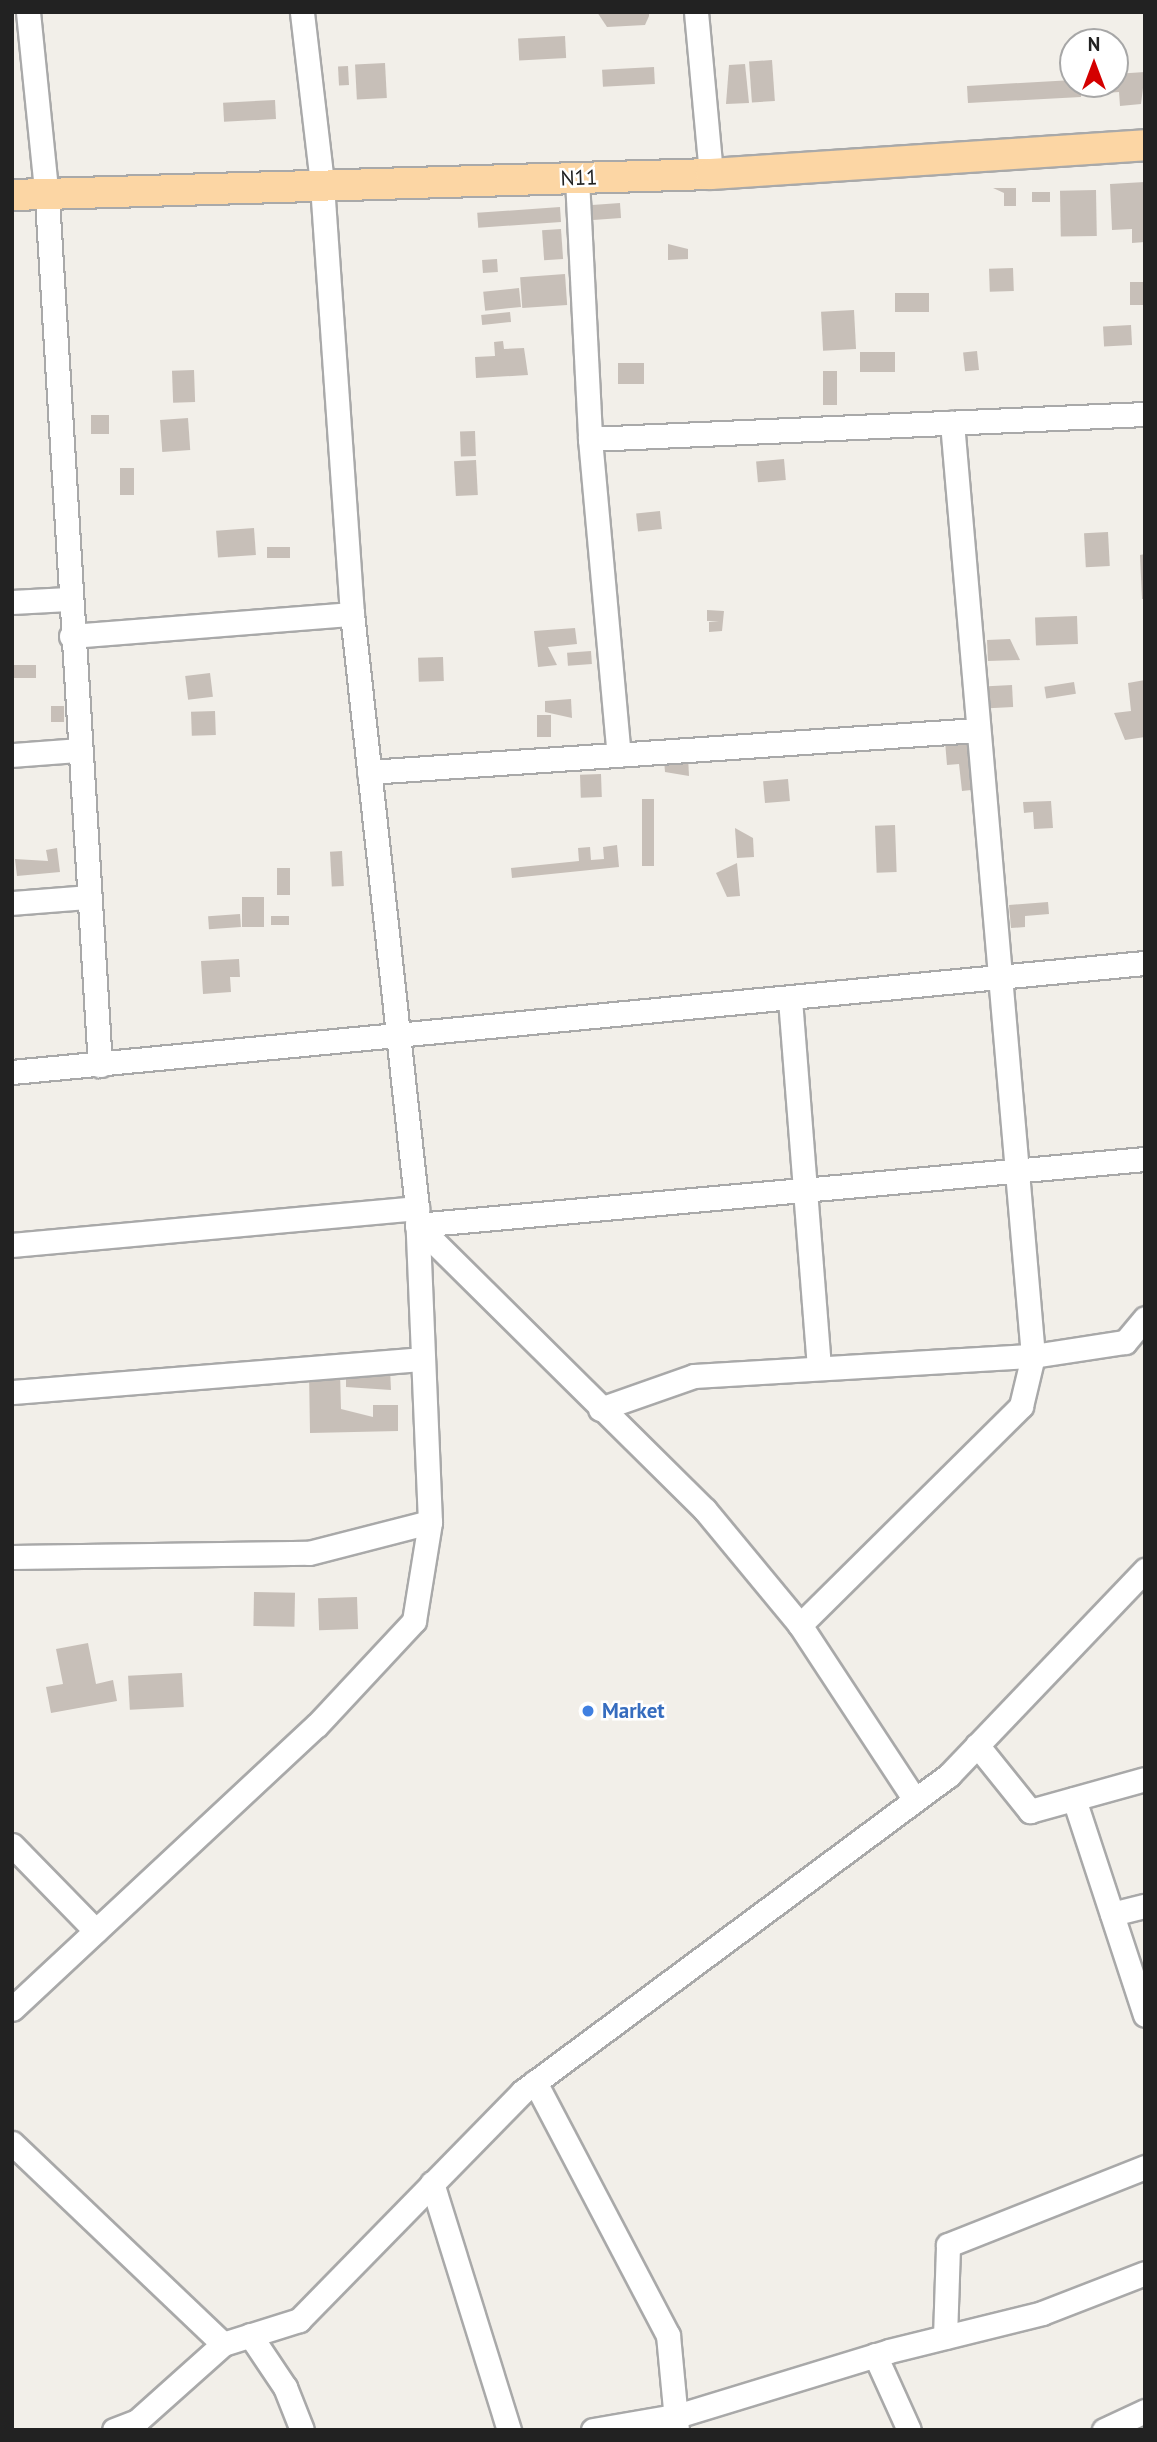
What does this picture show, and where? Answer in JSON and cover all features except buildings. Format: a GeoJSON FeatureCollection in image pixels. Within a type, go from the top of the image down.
{"type":"FeatureCollection","features":[{"type":"Feature","properties":{"kind":"main road","name":"N11"},"geometry":{"type":"LineString","coordinates":[[12,195],[47,199],[322,183],[711,174],[1145,145]]}},
{"type":"Feature","properties":{"kind":"street"},"geometry":{"type":"LineString","coordinates":[[28,12],[47,199],[68,599],[100,1065]]}},
{"type":"Feature","properties":{"kind":"street"},"geometry":{"type":"LineString","coordinates":[[12,2009],[317,1725],[414,1621],[430,1522],[419,1359],[417,1217],[400,1036],[352,614],[322,183],[302,12]]}},
{"type":"Feature","properties":{"kind":"street"},"geometry":{"type":"LineString","coordinates":[[696,12],[711,174]]}},
{"type":"Feature","properties":{"kind":"street"},"geometry":{"type":"LineString","coordinates":[[577,179],[590,439],[619,755]]}},
{"type":"Feature","properties":{"kind":"street"},"geometry":{"type":"LineString","coordinates":[[590,439],[1145,414]]}},
{"type":"Feature","properties":{"kind":"street"},"geometry":{"type":"LineString","coordinates":[[800,1625],[1021,1406],[1033,1356],[951,423]]}},
{"type":"Feature","properties":{"kind":"street"},"geometry":{"type":"LineString","coordinates":[[12,602],[68,599]]}},
{"type":"Feature","properties":{"kind":"street"},"geometry":{"type":"LineString","coordinates":[[71,636],[352,614]]}},
{"type":"Feature","properties":{"kind":"street"},"geometry":{"type":"LineString","coordinates":[[369,772],[978,730]]}},
{"type":"Feature","properties":{"kind":"street"},"geometry":{"type":"LineString","coordinates":[[12,755],[79,750]]}},
{"type":"Feature","properties":{"kind":"street"},"geometry":{"type":"LineString","coordinates":[[12,903],[88,897]]}},
{"type":"Feature","properties":{"kind":"street"},"geometry":{"type":"LineString","coordinates":[[12,1072],[1145,963]]}},
{"type":"Feature","properties":{"kind":"street"},"geometry":{"type":"LineString","coordinates":[[790,999],[819,1368]]}},
{"type":"Feature","properties":{"kind":"street"},"geometry":{"type":"LineString","coordinates":[[12,1245],[805,1188],[1145,1159]]}},
{"type":"Feature","properties":{"kind":"street"},"geometry":{"type":"LineString","coordinates":[[417,1217],[600,1409],[705,1510],[800,1625],[915,1800]]}},
{"type":"Feature","properties":{"kind":"street"},"geometry":{"type":"LineString","coordinates":[[600,1409],[694,1376],[1033,1356],[1135,1344],[1145,1318]]}},
{"type":"Feature","properties":{"kind":"street"},"geometry":{"type":"LineString","coordinates":[[12,1392],[419,1359]]}},
{"type":"Feature","properties":{"kind":"street"},"geometry":{"type":"LineString","coordinates":[[12,1557],[309,1553],[430,1522]]}},
{"type":"Feature","properties":{"kind":"street"},"geometry":{"type":"LineString","coordinates":[[114,2430],[137,2421],[223,2344],[299,2320],[535,2082],[915,1800],[977,1745],[1145,1570]]}},
{"type":"Feature","properties":{"kind":"street"},"geometry":{"type":"LineString","coordinates":[[977,1745],[1030,1811],[1145,1779]]}},
{"type":"Feature","properties":{"kind":"street"},"geometry":{"type":"LineString","coordinates":[[1074,1799],[1145,2015]]}},
{"type":"Feature","properties":{"kind":"street"},"geometry":{"type":"LineString","coordinates":[[12,1845],[96,1931]]}},
{"type":"Feature","properties":{"kind":"street"},"geometry":{"type":"LineString","coordinates":[[1112,1914],[1145,1906]]}},
{"type":"Feature","properties":{"kind":"street"},"geometry":{"type":"LineString","coordinates":[[535,2082],[650,2294],[668,2335],[678,2422]]}},
{"type":"Feature","properties":{"kind":"street"},"geometry":{"type":"LineString","coordinates":[[12,2143],[223,2344]]}},
{"type":"Feature","properties":{"kind":"street"},"geometry":{"type":"LineString","coordinates":[[945,2337],[948,2245],[1145,2167]]}},
{"type":"Feature","properties":{"kind":"street"},"geometry":{"type":"LineString","coordinates":[[432,2183],[509,2430]]}},
{"type":"Feature","properties":{"kind":"street"},"geometry":{"type":"LineString","coordinates":[[593,2430],[678,2422],[875,2356],[1042,2313],[1145,2273]]}},
{"type":"Feature","properties":{"kind":"street"},"geometry":{"type":"LineString","coordinates":[[250,2335],[285,2387],[302,2430]]}},
{"type":"Feature","properties":{"kind":"street"},"geometry":{"type":"LineString","coordinates":[[875,2356],[909,2430]]}},
{"type":"Feature","properties":{"kind":"street"},"geometry":{"type":"LineString","coordinates":[[1104,2430],[1145,2411]]}},
{"type":"Feature","properties":{"kind":"place","name":"Market"},"geometry":{"type":"Point","coordinates":[588,1711]}}]}
